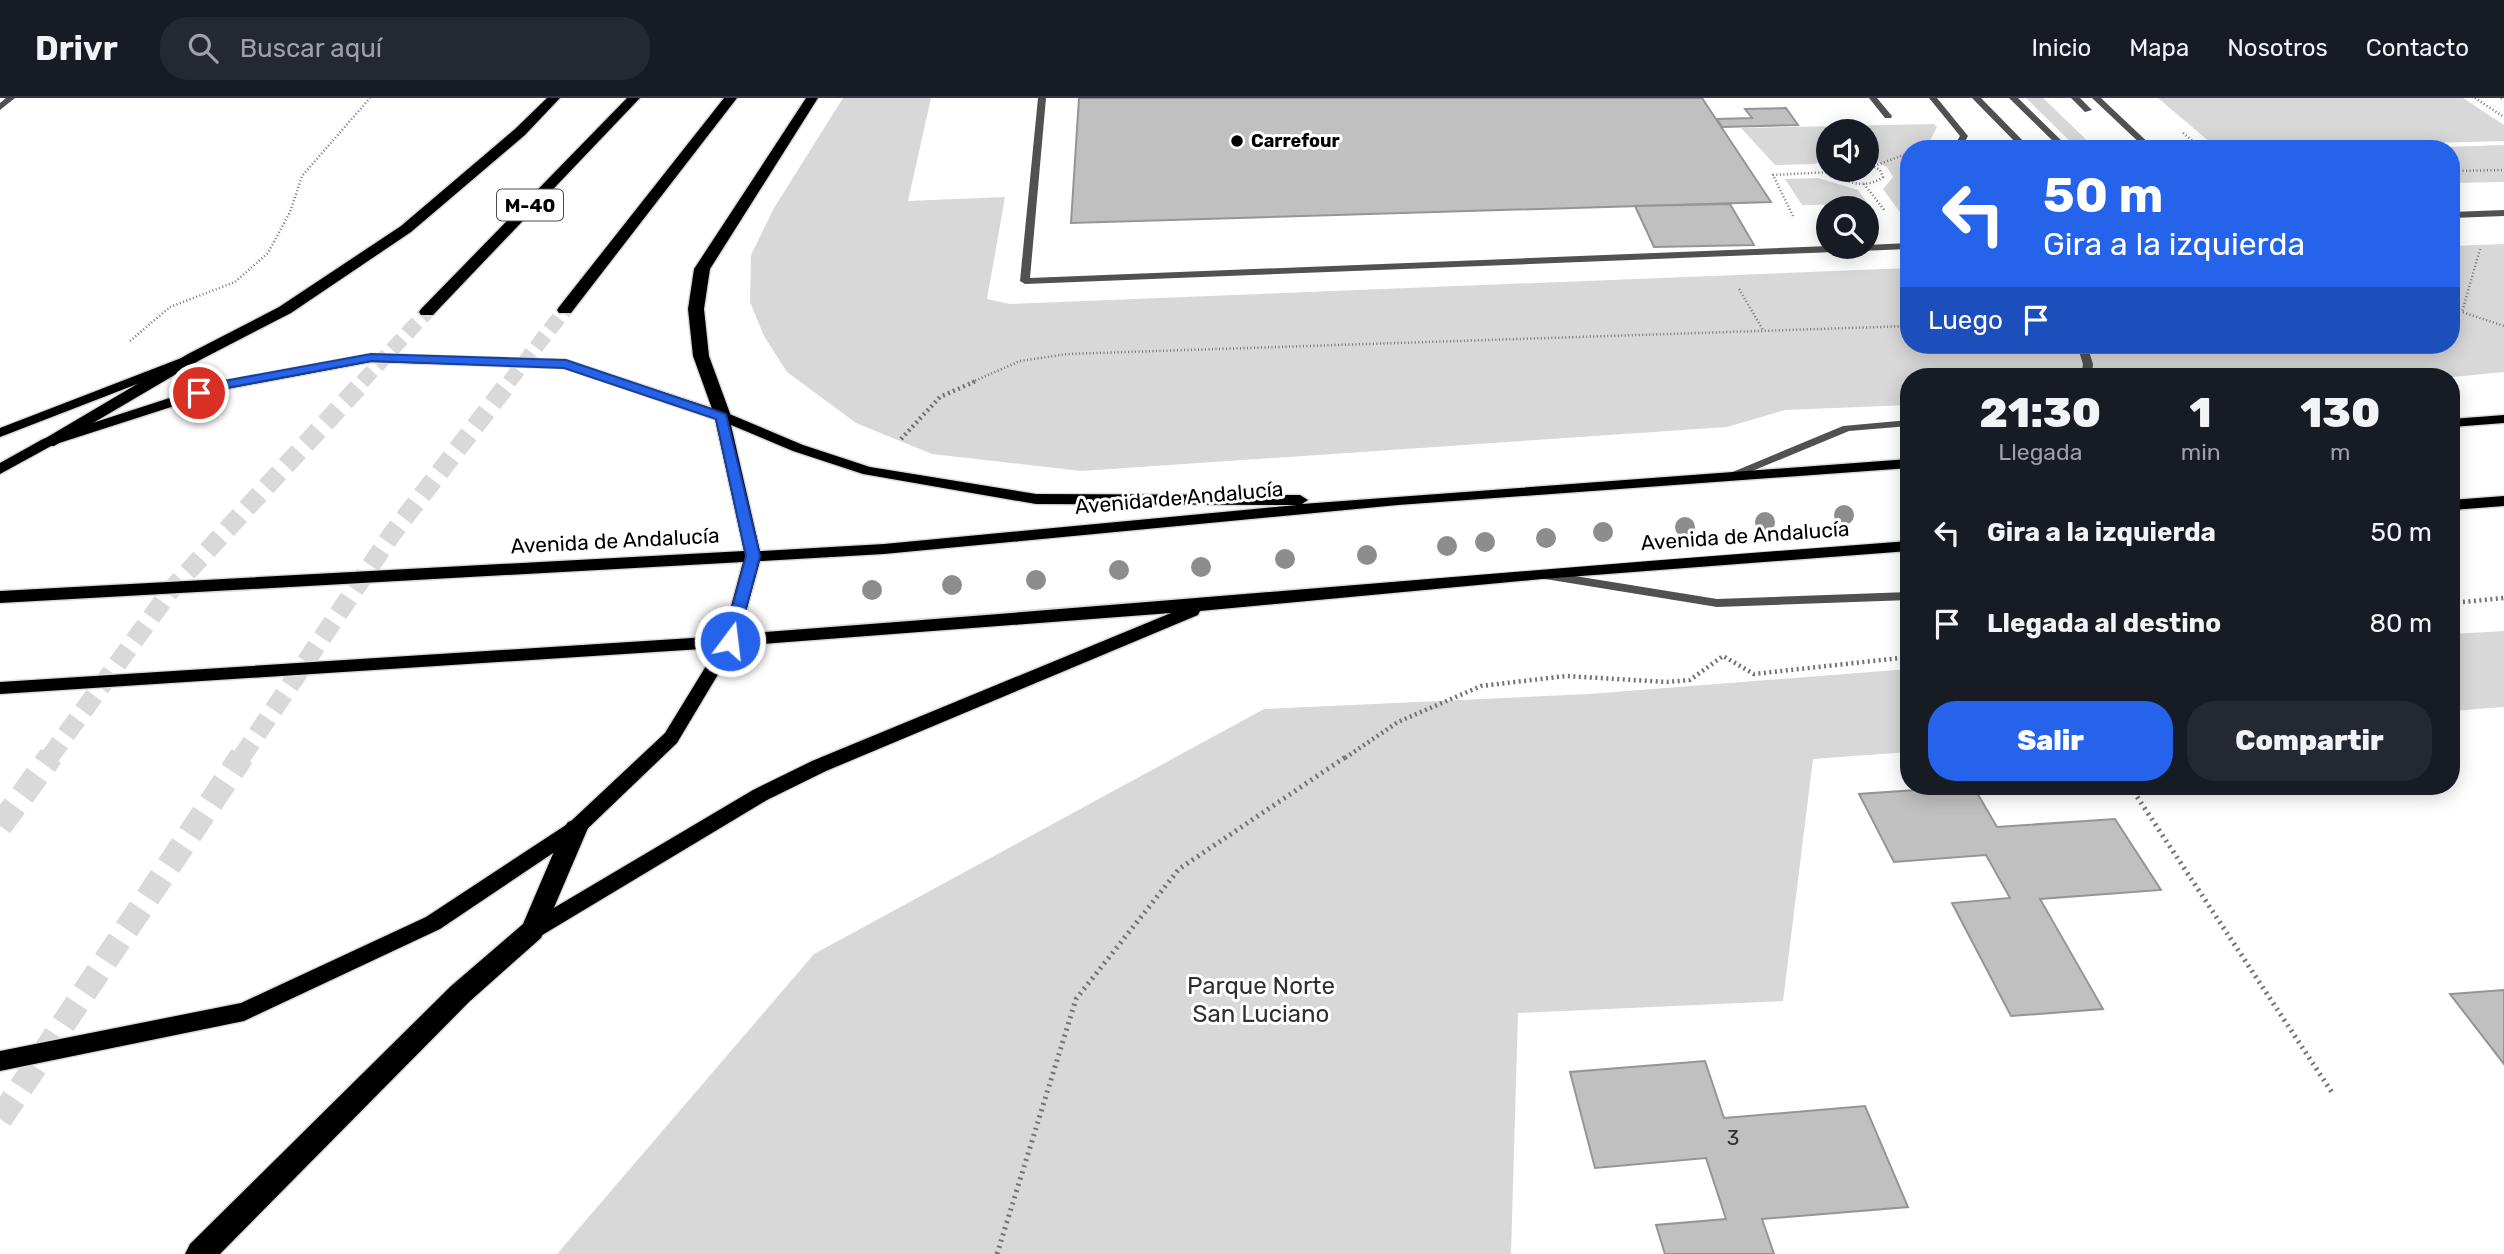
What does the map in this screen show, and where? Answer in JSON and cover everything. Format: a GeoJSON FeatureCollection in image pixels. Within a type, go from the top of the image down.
{"type":"FeatureCollection","features":[{"type":"Feature","properties":{"kind":"highway"},"geometry":{"type":"LineString","coordinates":[[48,442],[194,357],[285,310],[406,229],[520,132],[554,98]]}},
{"type":"Feature","properties":{"kind":"highway","name":"M-40"},"geometry":{"type":"LineString","coordinates":[[427,312],[634,98]]}},
{"type":"Feature","properties":{"kind":"highway"},"geometry":{"type":"LineString","coordinates":[[565,310],[731,98]]}},
{"type":"Feature","properties":{"kind":"highway"},"geometry":{"type":"LineString","coordinates":[[722,416],[701,355],[696,309],[702,269],[812,98]]}},
{"type":"Feature","properties":{"kind":"highway"},"geometry":{"type":"LineString","coordinates":[[200,1254],[451,1004],[532,932],[576,828]]}},
{"type":"Feature","properties":{"kind":"main road"},"geometry":{"type":"LineString","coordinates":[[0,433],[194,357]]}},
{"type":"Feature","properties":{"kind":"main road","name":"Avenida de Andalucía"},"geometry":{"type":"LineString","coordinates":[[0,469],[48,442],[224,385],[371,358],[566,364],[722,416],[798,448],[868,471],[1036,499],[1398,500]]}},
{"type":"Feature","properties":{"kind":"main road"},"geometry":{"type":"LineString","coordinates":[[0,1061],[244,1012],[433,923],[576,828],[671,738],[730,641],[753,556],[722,416]]}},
{"type":"Feature","properties":{"kind":"main road"},"geometry":{"type":"LineString","coordinates":[[2460,422],[2504,419]]}},
{"type":"Feature","properties":{"kind":"main road","name":"Avenida de Andalucía"},"geometry":{"type":"LineString","coordinates":[[0,597],[884,549],[1398,500],[1900,464]]}},
{"type":"Feature","properties":{"kind":"main road"},"geometry":{"type":"LineString","coordinates":[[2460,504],[2504,501]]}},
{"type":"Feature","properties":{"kind":"main road","name":"Avenida de Andalucía"},"geometry":{"type":"LineString","coordinates":[[0,688],[730,641],[1206,605],[1542,574],[1900,547]]}},
{"type":"Feature","properties":{"kind":"main road","name":"Avenida de Andalucía"},"geometry":{"type":"LineString","coordinates":[[532,932],[760,795],[819,766],[1206,605]]}},
{"type":"Feature","properties":{"kind":"street"},"geometry":{"type":"LineString","coordinates":[[0,107],[11,98]]}},
{"type":"Feature","properties":{"kind":"street"},"geometry":{"type":"LineString","coordinates":[[1042,98],[1025,281],[1900,246]]}},
{"type":"Feature","properties":{"kind":"street"},"geometry":{"type":"LineString","coordinates":[[1873,98],[1888,116]]}},
{"type":"Feature","properties":{"kind":"street"},"geometry":{"type":"LineString","coordinates":[[1933,98],[1964,136],[1962,140]]}},
{"type":"Feature","properties":{"kind":"street"},"geometry":{"type":"LineString","coordinates":[[1976,98],[2018,140]]}},
{"type":"Feature","properties":{"kind":"street"},"geometry":{"type":"LineString","coordinates":[[2013,98],[2057,140]]}},
{"type":"Feature","properties":{"kind":"street"},"geometry":{"type":"LineString","coordinates":[[2075,98],[2088,110]]}},
{"type":"Feature","properties":{"kind":"street"},"geometry":{"type":"LineString","coordinates":[[2096,98],[2141,140]]}},
{"type":"Feature","properties":{"kind":"street"},"geometry":{"type":"LineString","coordinates":[[2460,215],[2504,213]]}},
{"type":"Feature","properties":{"kind":"street","name":"Avenida de Andalucía"},"geometry":{"type":"LineString","coordinates":[[1729,476],[1847,428],[1900,425]]}},
{"type":"Feature","properties":{"kind":"street","name":"Avenida de Andalucía"},"geometry":{"type":"LineString","coordinates":[[1542,574],[1717,603],[1900,596]]}},
{"type":"Feature","properties":{"kind":"path"},"geometry":{"type":"LineString","coordinates":[[129,342],[170,307],[235,282],[268,253],[290,212],[302,176],[370,98]]}},
{"type":"Feature","properties":{"kind":"path"},"geometry":{"type":"LineString","coordinates":[[2475,98],[2504,117]]}},
{"type":"Feature","properties":{"kind":"path"},"geometry":{"type":"LineString","coordinates":[[1879,164],[1900,156]]}},
{"type":"Feature","properties":{"kind":"path"},"geometry":{"type":"LineString","coordinates":[[2460,171],[2504,170]]}},
{"type":"Feature","properties":{"kind":"path"},"geometry":{"type":"LineString","coordinates":[[1796,223],[1773,175],[1816,172]]}},
{"type":"Feature","properties":{"kind":"path"},"geometry":{"type":"LineString","coordinates":[[1856,182],[1877,182]]}},
{"type":"Feature","properties":{"kind":"path"},"geometry":{"type":"LineString","coordinates":[[1864,184],[1886,211]]}},
{"type":"Feature","properties":{"kind":"path"},"geometry":{"type":"LineString","coordinates":[[2482,242],[2462,312],[2504,326]]}},
{"type":"Feature","properties":{"kind":"path"},"geometry":{"type":"LineString","coordinates":[[1734,282],[1763,330]]}},
{"type":"Feature","properties":{"kind":"path"},"geometry":{"type":"LineString","coordinates":[[897,444],[940,397],[1020,361],[1067,354],[1900,326]]}},
{"type":"Feature","properties":{"kind":"path"},"geometry":{"type":"LineString","coordinates":[[2460,602],[2504,598]]}},
{"type":"Feature","properties":{"kind":"path"},"geometry":{"type":"LineString","coordinates":[[997,1254],[1076,999],[1179,869],[1398,722],[1481,685],[1519,680],[1566,676],[1667,682],[1690,680],[1723,656],[1754,674],[1900,658]]}},
{"type":"Feature","properties":{"kind":"path"},"geometry":{"type":"LineString","coordinates":[[2136,795],[2333,1094]]}},
{"type":"Feature","properties":{"kind":"green space"},"geometry":{"type":"Polygon","coordinates":[[[843,98],[931,98],[908,201],[1005,197],[987,299],[1010,304],[1900,268],[1900,354],[2460,354],[2460,246],[2504,244],[2504,372],[2460,376],[2460,368],[1900,368],[1900,405],[1785,410],[1727,427],[1081,471],[932,454],[856,423],[787,372],[764,336],[750,302],[751,255],[774,208],[843,98]]]}},
{"type":"Feature","properties":{"kind":"green space"},"geometry":{"type":"Polygon","coordinates":[[[2026,98],[2043,98],[2087,140],[2069,140],[2026,98]]]}},
{"type":"Feature","properties":{"kind":"green space"},"geometry":{"type":"Polygon","coordinates":[[[2158,98],[2463,98],[2504,125],[2504,141],[2207,140],[2158,98]]]}},
{"type":"Feature","properties":{"kind":"green space"},"geometry":{"type":"Polygon","coordinates":[[[1934,124],[1937,127],[1930,140],[1900,140],[1900,212],[1883,189],[1893,177],[1887,167],[1879,163],[1879,125],[1934,124]]]}},
{"type":"Feature","properties":{"kind":"green space"},"geometry":{"type":"Polygon","coordinates":[[[1816,126],[1816,163],[1775,165],[1741,128],[1816,126]]]}},
{"type":"Feature","properties":{"kind":"green space"},"geometry":{"type":"Polygon","coordinates":[[[2504,145],[2504,182],[2460,183],[2460,147],[2504,145]]]}},
{"type":"Feature","properties":{"kind":"green space"},"geometry":{"type":"Polygon","coordinates":[[[1816,178],[1816,182],[1831,182],[1858,190],[1862,196],[1816,196],[1816,205],[1802,205],[1785,179],[1816,178]]]}},
{"type":"Feature","properties":{"kind":"green space"},"geometry":{"type":"Polygon","coordinates":[[[2504,631],[2504,707],[2460,710],[2460,634],[2504,631]]]}},
{"type":"Feature","properties":{"kind":"green space","name":"Parque Norte San Luciano"},"geometry":{"type":"Polygon","coordinates":[[[1900,670],[1900,753],[1813,759],[1783,1001],[1518,1013],[1511,1254],[557,1254],[814,954],[1264,709],[1589,694],[1900,670]]]}},
{"type":"Feature","properties":{"kind":"building"},"geometry":{"type":"Polygon","coordinates":[[[1079,98],[1702,98],[1771,202],[1071,223],[1079,98]]]}},
{"type":"Feature","properties":{"kind":"building"},"geometry":{"type":"Polygon","coordinates":[[[1786,108],[1798,125],[1722,127],[1717,119],[1752,118],[1745,109],[1786,108]]]}},
{"type":"Feature","properties":{"kind":"building"},"geometry":{"type":"Polygon","coordinates":[[[1730,204],[1754,245],[1654,247],[1635,206],[1730,204]]]}},
{"type":"Feature","properties":{"kind":"building"},"geometry":{"type":"Polygon","coordinates":[[[1900,791],[1900,795],[1978,795],[1997,827],[2115,819],[2161,890],[2040,899],[2103,1009],[2011,1016],[1952,903],[2010,898],[1986,855],[1894,862],[1859,794],[1900,791]]]}},
{"type":"Feature","properties":{"kind":"building"},"geometry":{"type":"Polygon","coordinates":[[[2504,990],[2504,1064],[2450,994],[2504,990]]]}},
{"type":"Feature","properties":{"kind":"building"},"geometry":{"type":"Polygon","coordinates":[[[1705,1061],[1724,1118],[1865,1106],[1908,1207],[1762,1219],[1774,1254],[1665,1254],[1656,1225],[1726,1219],[1706,1158],[1595,1168],[1570,1072],[1705,1061]]]}},
{"type":"Feature","properties":{"kind":"tunnel"},"geometry":{"type":"LineString","coordinates":[[509,382],[565,310]]}},
{"type":"Feature","properties":{"kind":"tunnel"},"geometry":{"type":"LineString","coordinates":[[362,382],[427,312]]}},
{"type":"Feature","properties":{"kind":"tunnel"},"geometry":{"type":"LineString","coordinates":[[49,758],[171,590],[364,381]]}},
{"type":"Feature","properties":{"kind":"tunnel"},"geometry":{"type":"LineString","coordinates":[[241,758],[392,534],[510,381]]}},
{"type":"Feature","properties":{"kind":"tunnel"},"geometry":{"type":"LineString","coordinates":[[0,826],[51,756]]}},
{"type":"Feature","properties":{"kind":"tunnel"},"geometry":{"type":"LineString","coordinates":[[0,1119],[242,756]]}},
{"type":"Feature","properties":{"kind":"place","name":"Carrefour"},"geometry":{"type":"Point","coordinates":[1237,141]}},
{"type":"Feature","properties":{"kind":"route"},"geometry":{"type":"LineString","coordinates":[[199,393],[224,385],[371,358],[566,364],[722,416],[753,556],[730,641]]}}]}
